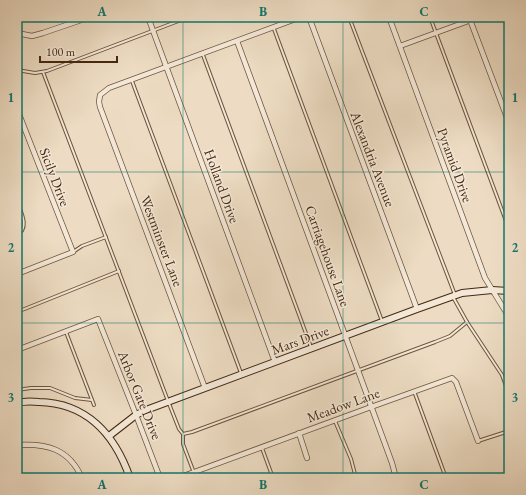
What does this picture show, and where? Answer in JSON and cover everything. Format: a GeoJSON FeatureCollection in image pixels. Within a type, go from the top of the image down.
{"type":"FeatureCollection","features":[{"type":"Feature","properties":{"kind":"street"},"geometry":{"type":"LineString","coordinates":[[17,33],[32,36],[90,17]]}},
{"type":"Feature","properties":{"kind":"street","name":"Holland Drive"},"geometry":{"type":"LineString","coordinates":[[148,17],[275,362]]}},
{"type":"Feature","properties":{"kind":"street"},"geometry":{"type":"LineString","coordinates":[[132,80],[301,17]]}},
{"type":"Feature","properties":{"kind":"street","name":"Alexandria Avenue"},"geometry":{"type":"LineString","coordinates":[[309,17],[417,309]]}},
{"type":"Feature","properties":{"kind":"street","name":"Pyramid Drive"},"geometry":{"type":"LineString","coordinates":[[389,17],[485,278],[509,317]]}},
{"type":"Feature","properties":{"kind":"street"},"geometry":{"type":"LineString","coordinates":[[400,46],[470,19],[509,123]]}},
{"type":"Feature","properties":{"kind":"street","name":"Carriagehouse Lane"},"geometry":{"type":"LineString","coordinates":[[237,41],[392,463],[396,478]]}},
{"type":"Feature","properties":{"kind":"street","name":"Westminster Lane"},"geometry":{"type":"LineString","coordinates":[[132,80],[110,88],[100,95],[99,102],[205,388]]}},
{"type":"Feature","properties":{"kind":"street","name":"Sicily Drive"},"geometry":{"type":"LineString","coordinates":[[17,109],[73,252]]}},
{"type":"Feature","properties":{"kind":"street"},"geometry":{"type":"LineString","coordinates":[[17,274],[73,252]]}},
{"type":"Feature","properties":{"kind":"street","name":"Mars Drive"},"geometry":{"type":"LineString","coordinates":[[109,436],[136,415],[241,374],[417,309],[454,296],[475,291],[509,291]]}},
{"type":"Feature","properties":{"kind":"street","name":"Arbor Gate Drive"},"geometry":{"type":"LineString","coordinates":[[66,332],[98,319],[160,478]]}},
{"type":"Feature","properties":{"kind":"street"},"geometry":{"type":"LineString","coordinates":[[17,350],[66,332]]}},
{"type":"Feature","properties":{"kind":"street","name":"Meadow Lane"},"geometry":{"type":"LineString","coordinates":[[178,478],[371,406],[452,378],[456,382],[478,441]]}},
{"type":"Feature","properties":{"kind":"street"},"geometry":{"type":"LineString","coordinates":[[17,403],[23,401],[52,402],[86,415],[109,436],[118,448],[130,478]]}},
{"type":"Feature","properties":{"kind":"street"},"geometry":{"type":"LineString","coordinates":[[299,433],[307,458]]}},
{"type":"Feature","properties":{"kind":"street"},"geometry":{"type":"LineString","coordinates":[[17,445],[40,444],[51,447],[72,461],[82,478]]}},
{"type":"Feature","properties":{"kind":"lane"},"geometry":{"type":"LineString","coordinates":[[17,70],[35,73],[44,72],[189,17]]}},
{"type":"Feature","properties":{"kind":"lane"},"geometry":{"type":"LineString","coordinates":[[349,17],[454,296],[468,322],[502,375],[509,394]]}},
{"type":"Feature","properties":{"kind":"lane"},"geometry":{"type":"LineString","coordinates":[[430,17],[509,229]]}},
{"type":"Feature","properties":{"kind":"lane"},"geometry":{"type":"LineString","coordinates":[[274,27],[382,322]]}},
{"type":"Feature","properties":{"kind":"lane"},"geometry":{"type":"LineString","coordinates":[[203,54],[312,348]]}},
{"type":"Feature","properties":{"kind":"lane"},"geometry":{"type":"LineString","coordinates":[[44,72],[168,402],[179,430],[183,434],[183,444],[196,478]]}},
{"type":"Feature","properties":{"kind":"lane"},"geometry":{"type":"LineString","coordinates":[[132,80],[241,374]]}},
{"type":"Feature","properties":{"kind":"lane"},"geometry":{"type":"LineString","coordinates":[[17,201],[24,220],[24,227],[20,234],[17,235]]}},
{"type":"Feature","properties":{"kind":"lane"},"geometry":{"type":"LineString","coordinates":[[73,252],[82,246],[106,237]]}},
{"type":"Feature","properties":{"kind":"lane"},"geometry":{"type":"LineString","coordinates":[[17,312],[119,271]]}},
{"type":"Feature","properties":{"kind":"lane"},"geometry":{"type":"LineString","coordinates":[[183,434],[192,432],[450,336],[468,322]]}},
{"type":"Feature","properties":{"kind":"lane"},"geometry":{"type":"LineString","coordinates":[[66,332],[94,405]]}},
{"type":"Feature","properties":{"kind":"lane"},"geometry":{"type":"LineString","coordinates":[[17,390],[30,388],[50,388],[75,398],[92,400]]}},
{"type":"Feature","properties":{"kind":"lane"},"geometry":{"type":"LineString","coordinates":[[414,391],[446,478]]}},
{"type":"Feature","properties":{"kind":"lane"},"geometry":{"type":"LineString","coordinates":[[334,420],[351,459],[356,478]]}},
{"type":"Feature","properties":{"kind":"lane"},"geometry":{"type":"LineString","coordinates":[[478,441],[509,431]]}},
{"type":"Feature","properties":{"kind":"lane"},"geometry":{"type":"LineString","coordinates":[[262,447],[273,478]]}}]}
